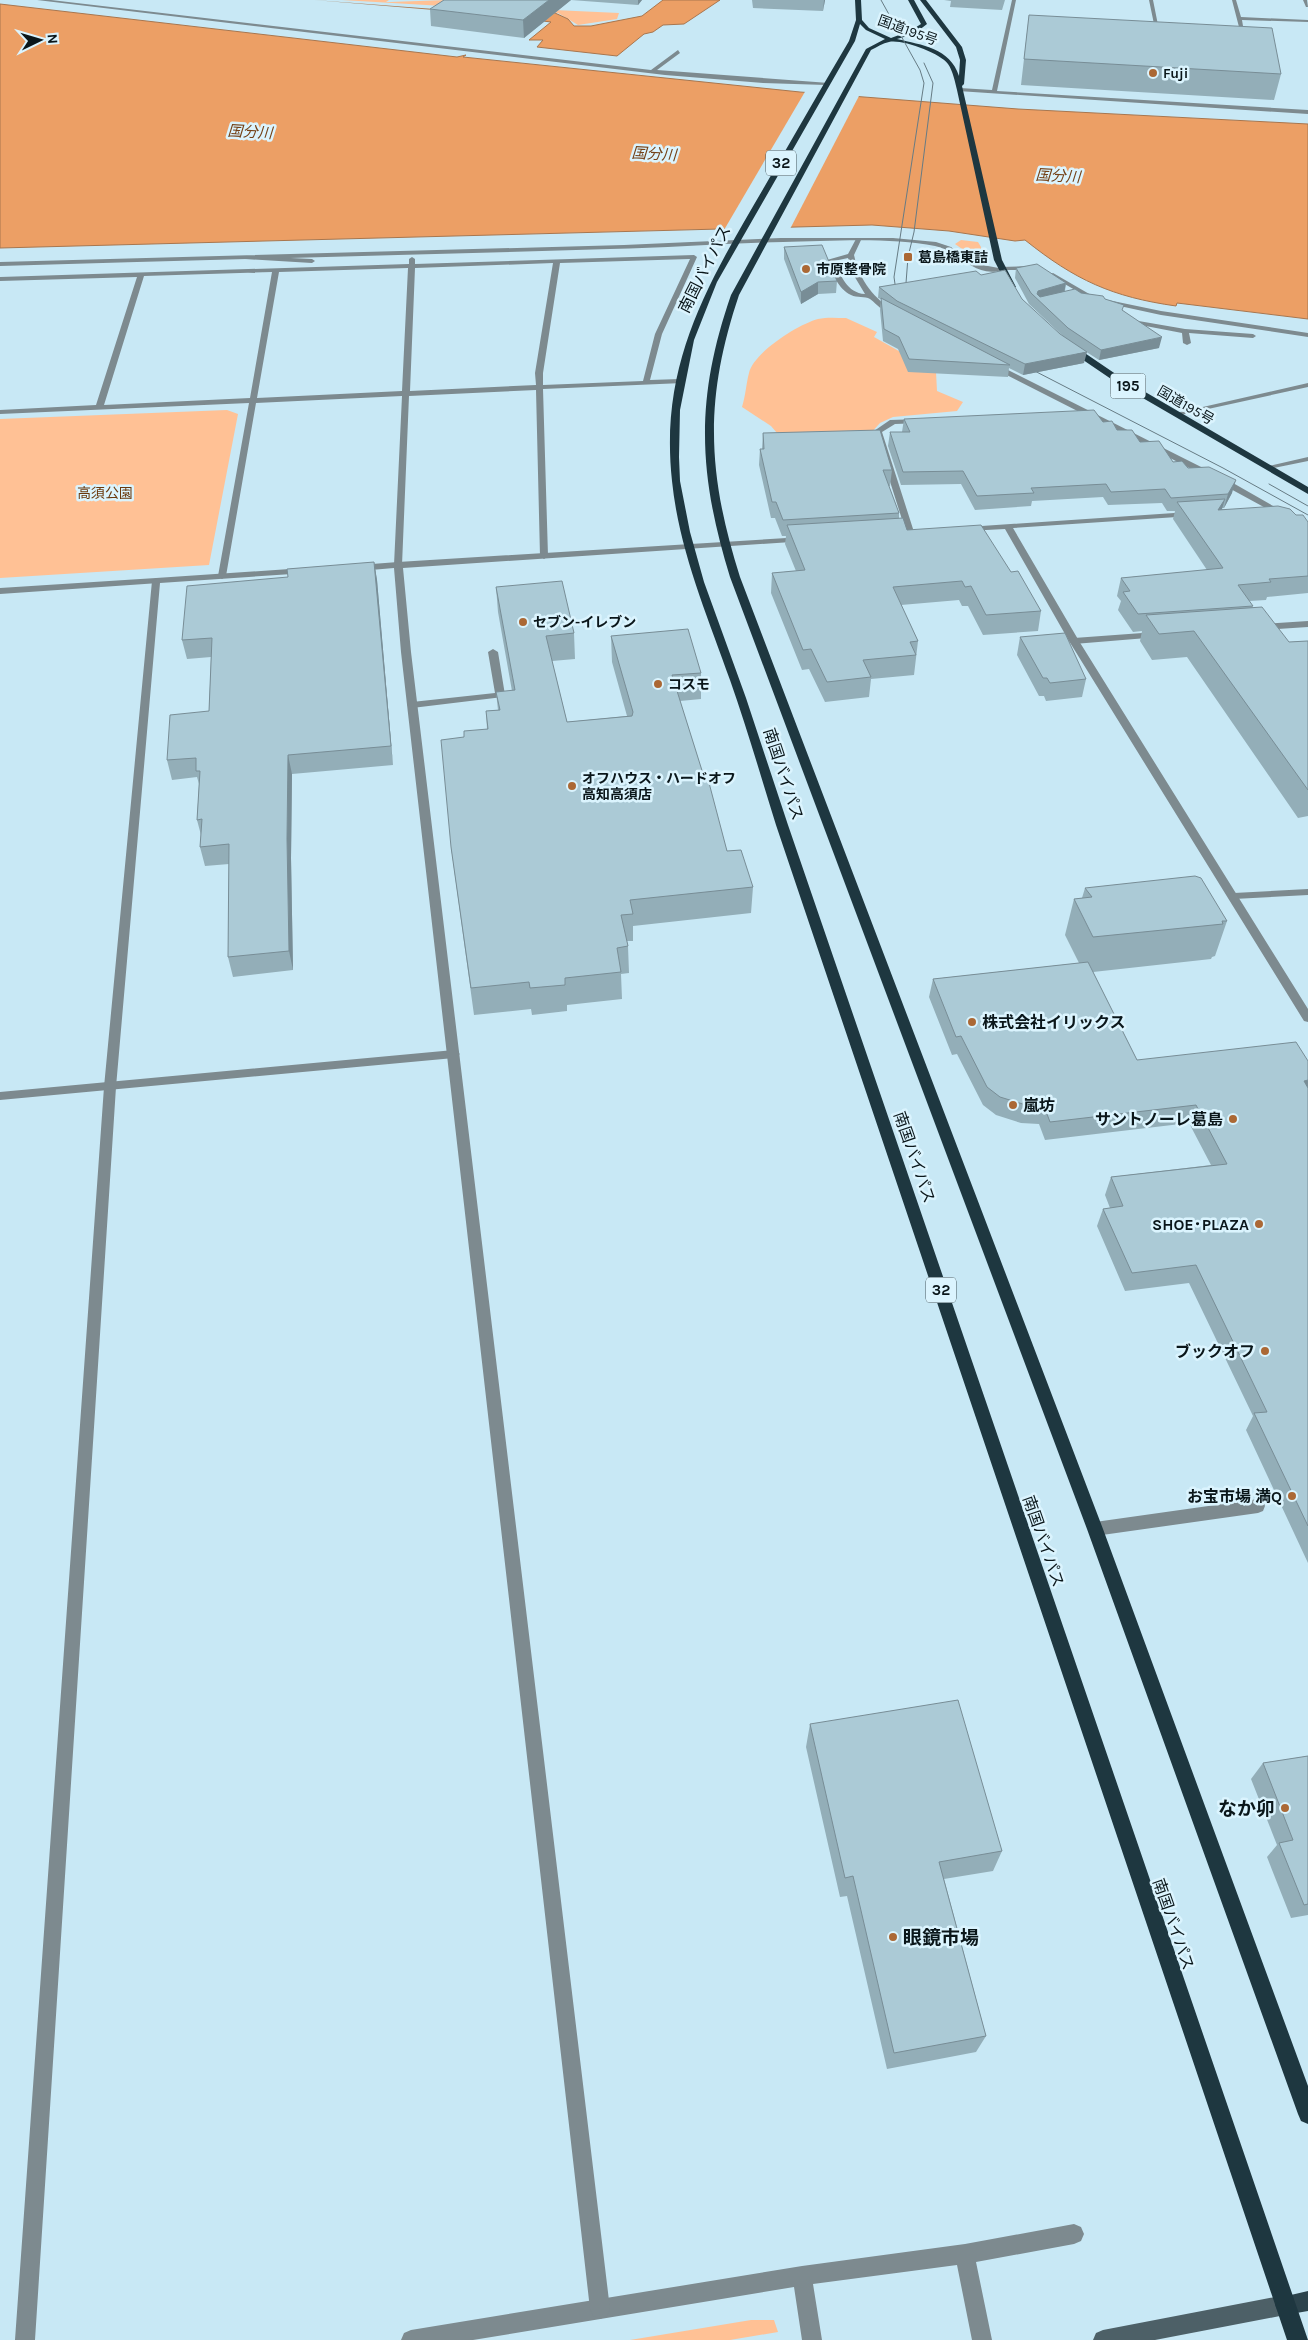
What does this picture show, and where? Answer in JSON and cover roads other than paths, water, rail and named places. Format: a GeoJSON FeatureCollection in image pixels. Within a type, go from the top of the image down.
{"type":"FeatureCollection","features":[{"type":"Feature","properties":{"kind":"highway","name":"南国バイパス"},"geometry":{"type":"LineString","coordinates":[[858,0],[859,20],[852,41],[737,241],[708,294],[696,325],[680,381],[674,446],[676,481],[688,545],[1298,2340]]}},
{"type":"Feature","properties":{"kind":"highway","name":"南国バイパス"},"geometry":{"type":"LineString","coordinates":[[911,0],[922,17],[924,24],[915,30],[870,49],[846,88],[735,295],[723,324],[710,380],[706,445],[709,478],[723,543],[1094,1529],[1308,2114]]}},
{"type":"Feature","properties":{"kind":"highway","name":"国道195号"},"geometry":{"type":"LineString","coordinates":[[923,0],[951,34],[962,53],[961,92]]}},
{"type":"Feature","properties":{"kind":"highway","name":"国道195号"},"geometry":{"type":"LineString","coordinates":[[859,20],[872,31],[891,39],[930,50],[947,59],[952,66],[961,92],[993,237],[1002,269],[1018,298]]}},
{"type":"Feature","properties":{"kind":"highway","name":"国道195号"},"geometry":{"type":"LineString","coordinates":[[1062,342],[1120,381],[1308,491]]}},
{"type":"Feature","properties":{"kind":"main road"},"geometry":{"type":"LineString","coordinates":[[1103,2340],[1308,2301]]}},
{"type":"Feature","properties":{"kind":"street"},"geometry":{"type":"LineString","coordinates":[[39,0],[652,71],[825,85]]}},
{"type":"Feature","properties":{"kind":"street"},"geometry":{"type":"LineString","coordinates":[[98,0],[118,2]]}},
{"type":"Feature","properties":{"kind":"street"},"geometry":{"type":"LineString","coordinates":[[994,92],[1014,0]]}},
{"type":"Feature","properties":{"kind":"street"},"geometry":{"type":"LineString","coordinates":[[1151,0],[1156,24]]}},
{"type":"Feature","properties":{"kind":"street"},"geometry":{"type":"LineString","coordinates":[[1234,0],[1242,29]]}},
{"type":"Feature","properties":{"kind":"street"},"geometry":{"type":"LineString","coordinates":[[1305,0],[1308,6]]}},
{"type":"Feature","properties":{"kind":"street"},"geometry":{"type":"LineString","coordinates":[[1239,18],[1308,21]]}},
{"type":"Feature","properties":{"kind":"street"},"geometry":{"type":"LineString","coordinates":[[360,31],[377,38],[412,36]]}},
{"type":"Feature","properties":{"kind":"street"},"geometry":{"type":"LineString","coordinates":[[652,71],[678,52]]}},
{"type":"Feature","properties":{"kind":"street"},"geometry":{"type":"LineString","coordinates":[[961,92],[994,92],[1308,112]]}},
{"type":"Feature","properties":{"kind":"street"},"geometry":{"type":"LineString","coordinates":[[0,264],[523,250],[765,239],[858,240],[936,244],[948,248],[970,264],[983,268],[1042,270]]}},
{"type":"Feature","properties":{"kind":"street"},"geometry":{"type":"LineString","coordinates":[[858,240],[851,255],[854,270],[874,302],[901,318]]}},
{"type":"Feature","properties":{"kind":"street"},"geometry":{"type":"LineString","coordinates":[[0,289],[2,279],[276,270],[513,255],[523,250]]}},
{"type":"Feature","properties":{"kind":"street"},"geometry":{"type":"LineString","coordinates":[[851,255],[830,260],[841,284],[857,296],[869,296]]}},
{"type":"Feature","properties":{"kind":"street"},"geometry":{"type":"LineString","coordinates":[[240,257],[303,261],[412,262],[557,261],[694,257],[669,308],[648,367],[646,382]]}},
{"type":"Feature","properties":{"kind":"street"},"geometry":{"type":"LineString","coordinates":[[544,556],[539,373],[557,261]]}},
{"type":"Feature","properties":{"kind":"street"},"geometry":{"type":"LineString","coordinates":[[412,262],[398,565],[412,705],[600,2309]]}},
{"type":"Feature","properties":{"kind":"street"},"geometry":{"type":"LineString","coordinates":[[222,576],[276,270]]}},
{"type":"Feature","properties":{"kind":"street"},"geometry":{"type":"LineString","coordinates":[[1049,272],[1082,293],[1113,303],[1161,314],[1295,336],[1308,341]]}},
{"type":"Feature","properties":{"kind":"street"},"geometry":{"type":"LineString","coordinates":[[99,408],[141,274]]}},
{"type":"Feature","properties":{"kind":"street"},"geometry":{"type":"LineString","coordinates":[[1073,296],[1082,293]]}},
{"type":"Feature","properties":{"kind":"street"},"geometry":{"type":"LineString","coordinates":[[1197,310],[1308,333]]}},
{"type":"Feature","properties":{"kind":"street"},"geometry":{"type":"LineString","coordinates":[[1127,321],[1185,331],[1295,336],[1308,333]]}},
{"type":"Feature","properties":{"kind":"street"},"geometry":{"type":"LineString","coordinates":[[1185,331],[1186,343]]}},
{"type":"Feature","properties":{"kind":"street"},"geometry":{"type":"LineString","coordinates":[[987,362],[1268,506],[1308,529]]}},
{"type":"Feature","properties":{"kind":"street"},"geometry":{"type":"LineString","coordinates":[[0,412],[253,402],[680,381]]}},
{"type":"Feature","properties":{"kind":"street"},"geometry":{"type":"LineString","coordinates":[[1176,414],[1308,384]]}},
{"type":"Feature","properties":{"kind":"street"},"geometry":{"type":"LineString","coordinates":[[1065,413],[1082,411]]}},
{"type":"Feature","properties":{"kind":"street"},"geometry":{"type":"LineString","coordinates":[[909,532],[878,432],[893,422],[931,420]]}},
{"type":"Feature","properties":{"kind":"street"},"geometry":{"type":"LineString","coordinates":[[1269,467],[1308,459]]}},
{"type":"Feature","properties":{"kind":"street"},"geometry":{"type":"LineString","coordinates":[[1249,510],[1268,506]]}},
{"type":"Feature","properties":{"kind":"street"},"geometry":{"type":"LineString","coordinates":[[954,530],[1201,513]]}},
{"type":"Feature","properties":{"kind":"street"},"geometry":{"type":"LineString","coordinates":[[1008,527],[1074,641],[1308,1018]]}},
{"type":"Feature","properties":{"kind":"street"},"geometry":{"type":"LineString","coordinates":[[346,569],[812,538]]}},
{"type":"Feature","properties":{"kind":"street"},"geometry":{"type":"LineString","coordinates":[[0,592],[317,570]]}},
{"type":"Feature","properties":{"kind":"street"},"geometry":{"type":"LineString","coordinates":[[25,2340],[110,1087],[156,581]]}},
{"type":"Feature","properties":{"kind":"street"},"geometry":{"type":"LineString","coordinates":[[1251,628],[1308,624]]}},
{"type":"Feature","properties":{"kind":"street"},"geometry":{"type":"LineString","coordinates":[[1074,641],[1165,634]]}},
{"type":"Feature","properties":{"kind":"street"},"geometry":{"type":"LineString","coordinates":[[412,705],[500,695],[493,652]]}},
{"type":"Feature","properties":{"kind":"street"},"geometry":{"type":"LineString","coordinates":[[1234,896],[1308,892]]}},
{"type":"Feature","properties":{"kind":"street"},"geometry":{"type":"LineString","coordinates":[[0,1096],[454,1054]]}},
{"type":"Feature","properties":{"kind":"street"},"geometry":{"type":"LineString","coordinates":[[1094,1529],[1258,1506]]}},
{"type":"Feature","properties":{"kind":"street"},"geometry":{"type":"LineString","coordinates":[[415,2340],[802,2276],[965,2254],[1074,2234]]}},
{"type":"Feature","properties":{"kind":"street"},"geometry":{"type":"LineString","coordinates":[[965,2254],[982,2340]]}},
{"type":"Feature","properties":{"kind":"street"},"geometry":{"type":"LineString","coordinates":[[802,2276],[812,2340]]}},
{"type":"Feature","properties":{"kind":"water"},"geometry":{"type":"Polygon","coordinates":[[[663,0],[720,0],[684,24],[663,25],[653,32],[644,34],[617,56],[537,47],[543,40],[529,40],[551,22],[503,16],[555,13],[568,19],[574,26],[591,26],[642,16],[663,0]]]}},
{"type":"Feature","properties":{"kind":"water","name":"国分川"},"geometry":{"type":"Polygon","coordinates":[[[0,4],[457,57],[466,55],[463,57],[800,92],[1018,109],[1308,124],[1308,319],[1177,303],[1176,306],[1132,298],[1095,285],[1078,276],[1025,240],[1015,241],[949,231],[872,225],[0,248],[0,4]]]}},
{"type":"Feature","properties":{"kind":"waterway"},"geometry":{"type":"LineString","coordinates":[[316,0],[446,10]]}},
{"type":"Feature","properties":{"kind":"tram line"},"geometry":{"type":"LineString","coordinates":[[881,0],[920,70],[924,83],[894,277],[895,284],[902,296]]}},
{"type":"Feature","properties":{"kind":"tram line"},"geometry":{"type":"LineString","coordinates":[[912,295],[906,283],[908,257],[914,232],[933,83],[924,63]]}},
{"type":"Feature","properties":{"kind":"tram line"},"geometry":{"type":"LineString","coordinates":[[1025,366],[1223,468],[1308,515]]}},
{"type":"Feature","properties":{"kind":"tram line"},"geometry":{"type":"LineString","coordinates":[[1269,484],[1308,506]]}},
{"type":"Feature","properties":{"kind":"place","name":"Fuji"},"geometry":{"type":"Point","coordinates":[1153,73]}},
{"type":"Feature","properties":{"kind":"place","name":"葛島橋東詰"},"geometry":{"type":"Point","coordinates":[908,257]}},
{"type":"Feature","properties":{"kind":"place","name":"市原整骨院"},"geometry":{"type":"Point","coordinates":[806,269]}},
{"type":"Feature","properties":{"kind":"place","name":"セブン-イレブン"},"geometry":{"type":"Point","coordinates":[523,622]}},
{"type":"Feature","properties":{"kind":"place","name":"コスモ"},"geometry":{"type":"Point","coordinates":[658,684]}},
{"type":"Feature","properties":{"kind":"place","name":"オフハウス・ハードオフ 高知高須店"},"geometry":{"type":"Point","coordinates":[572,786]}},
{"type":"Feature","properties":{"kind":"place","name":"株式会社イリックス"},"geometry":{"type":"Point","coordinates":[972,1022]}},
{"type":"Feature","properties":{"kind":"place","name":"嵐坊"},"geometry":{"type":"Point","coordinates":[1013,1105]}},
{"type":"Feature","properties":{"kind":"place","name":"サントノーレ葛島"},"geometry":{"type":"Point","coordinates":[1233,1119]}},
{"type":"Feature","properties":{"kind":"place","name":"SHOE･PLAZA"},"geometry":{"type":"Point","coordinates":[1259,1224]}},
{"type":"Feature","properties":{"kind":"place","name":"ブックオフ"},"geometry":{"type":"Point","coordinates":[1265,1351]}},
{"type":"Feature","properties":{"kind":"place","name":"お宝市場 満Q"},"geometry":{"type":"Point","coordinates":[1292,1496]}},
{"type":"Feature","properties":{"kind":"place","name":"なか卯"},"geometry":{"type":"Point","coordinates":[1285,1808]}},
{"type":"Feature","properties":{"kind":"place","name":"眼鏡市場"},"geometry":{"type":"Point","coordinates":[893,1937]}},
{"type":"Feature","properties":{"kind":"park label","name":"高須公園"},"geometry":{"type":"Point","coordinates":[105,493]}}]}
